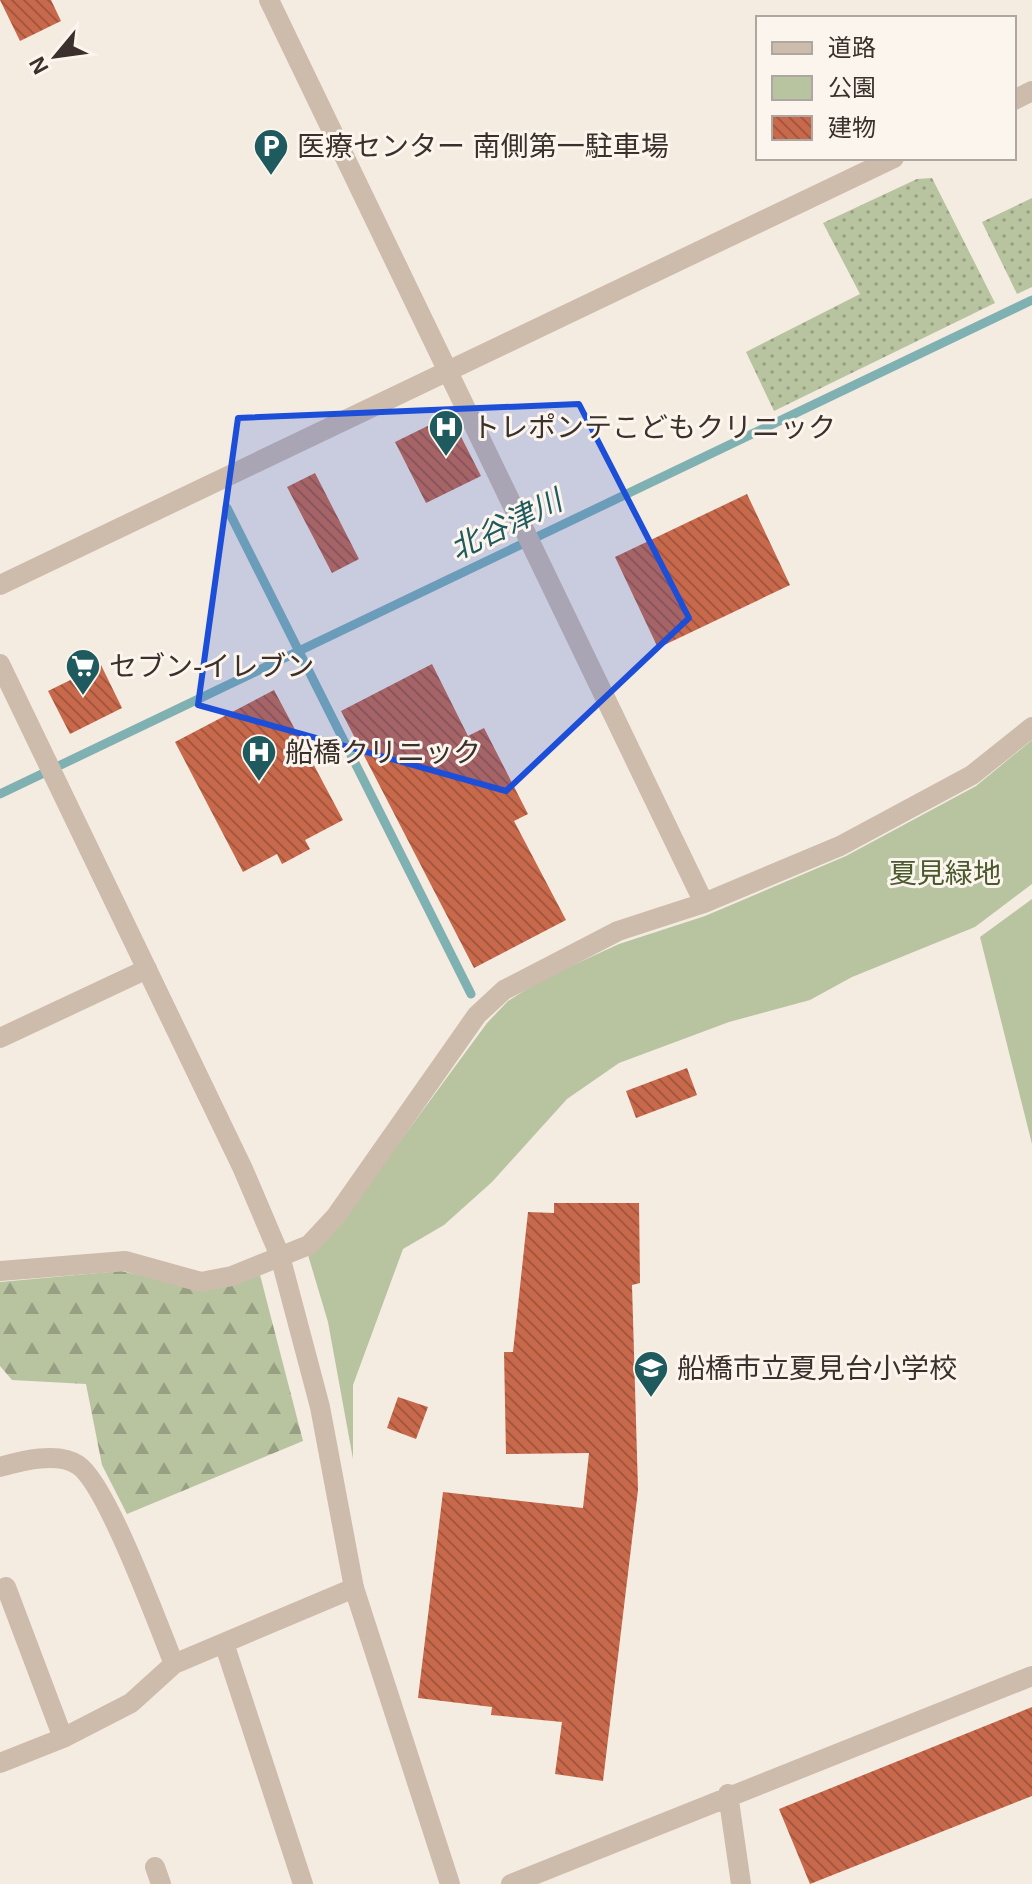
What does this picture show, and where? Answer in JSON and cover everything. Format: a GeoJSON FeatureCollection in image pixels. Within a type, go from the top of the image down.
{"type":"FeatureCollection","features":[{"type":"Feature","properties":{"kind":"street"},"geometry":{"type":"LineString","coordinates":[[269,0],[704,903]]}},
{"type":"Feature","properties":{"kind":"street"},"geometry":{"type":"LineString","coordinates":[[0,585],[689,259],[890,160]]}},
{"type":"Feature","properties":{"kind":"street"},"geometry":{"type":"LineString","coordinates":[[0,664],[243,1169],[280,1256],[320,1407],[354,1588],[450,1884]]}},
{"type":"Feature","properties":{"kind":"street"},"geometry":{"type":"LineString","coordinates":[[0,1271],[125,1261],[201,1282],[232,1276],[309,1245],[336,1216],[477,1015],[504,990],[618,931],[704,903],[840,846],[972,775],[1032,727]]}},
{"type":"Feature","properties":{"kind":"street"},"geometry":{"type":"LineString","coordinates":[[0,1038],[147,969]]}},
{"type":"Feature","properties":{"kind":"street"},"geometry":{"type":"LineString","coordinates":[[0,1467],[23,1460],[52,1459],[78,1464],[102,1494],[174,1664]]}},
{"type":"Feature","properties":{"kind":"street"},"geometry":{"type":"LineString","coordinates":[[6,1587],[63,1738]]}},
{"type":"Feature","properties":{"kind":"street"},"geometry":{"type":"LineString","coordinates":[[0,1763],[63,1738],[131,1703],[174,1664],[354,1588]]}},
{"type":"Feature","properties":{"kind":"street"},"geometry":{"type":"LineString","coordinates":[[224,1643],[303,1884]]}},
{"type":"Feature","properties":{"kind":"street"},"geometry":{"type":"LineString","coordinates":[[511,1884],[728,1794],[1032,1676]]}},
{"type":"Feature","properties":{"kind":"street"},"geometry":{"type":"LineString","coordinates":[[728,1794],[741,1884]]}},
{"type":"Feature","properties":{"kind":"highlighted area"},"geometry":{"type":"Polygon","coordinates":[[[579,404],[689,618],[506,791],[198,705],[238,418],[579,404]]]}},
{"type":"Feature","properties":{"kind":"green space"},"geometry":{"type":"Polygon","coordinates":[[[932,178],[995,303],[774,411],[746,352],[860,294],[823,223],[917,179],[932,178]]]}},
{"type":"Feature","properties":{"kind":"green space"},"geometry":{"type":"Polygon","coordinates":[[[1032,198],[1032,287],[1017,294],[982,222],[1032,198]]]}},
{"type":"Feature","properties":{"kind":"green space","name":"夏見緑地"},"geometry":{"type":"Polygon","coordinates":[[[1032,740],[1032,884],[975,927],[852,977],[810,1000],[729,1022],[619,1063],[567,1099],[492,1182],[444,1225],[403,1249],[353,1385],[353,1459],[328,1322],[308,1255],[343,1219],[487,1023],[508,1001],[543,979],[619,944],[705,916],[846,856],[976,786],[1032,740]]]}},
{"type":"Feature","properties":{"kind":"green space"},"geometry":{"type":"Polygon","coordinates":[[[1032,899],[1032,1144],[980,937],[1032,899]]]}},
{"type":"Feature","properties":{"kind":"green space"},"geometry":{"type":"Polygon","coordinates":[[[121,1271],[199,1288],[260,1275],[303,1441],[127,1514],[102,1465],[86,1384],[12,1380],[0,1366],[0,1282],[121,1271]]]}},
{"type":"Feature","properties":{"kind":"building"},"geometry":{"type":"Polygon","coordinates":[[[0,0],[51,0],[61,21],[20,41],[0,0]]]}},
{"type":"Feature","properties":{"kind":"building"},"geometry":{"type":"Polygon","coordinates":[[[450,415],[481,476],[426,503],[395,442],[450,415]]]}},
{"type":"Feature","properties":{"kind":"building"},"geometry":{"type":"Polygon","coordinates":[[[315,473],[359,559],[332,573],[287,487],[315,473]]]}},
{"type":"Feature","properties":{"kind":"building"},"geometry":{"type":"Polygon","coordinates":[[[747,494],[790,585],[658,648],[615,557],[747,494]]]}},
{"type":"Feature","properties":{"kind":"building"},"geometry":{"type":"Polygon","coordinates":[[[432,664],[468,736],[484,728],[528,814],[514,821],[566,920],[474,968],[341,711],[432,664]]]}},
{"type":"Feature","properties":{"kind":"building"},"geometry":{"type":"Polygon","coordinates":[[[101,665],[122,708],[70,734],[48,691],[101,665]]]}},
{"type":"Feature","properties":{"kind":"building"},"geometry":{"type":"Polygon","coordinates":[[[274,690],[343,820],[305,840],[310,849],[282,864],[277,854],[243,872],[175,742],[274,690]]]}},
{"type":"Feature","properties":{"kind":"building"},"geometry":{"type":"Polygon","coordinates":[[[687,1068],[697,1095],[636,1118],[626,1091],[687,1068]]]}},
{"type":"Feature","properties":{"kind":"building"},"geometry":{"type":"Polygon","coordinates":[[[554,1203],[639,1203],[640,1283],[632,1285],[638,1490],[603,1781],[555,1774],[562,1722],[491,1715],[492,1707],[418,1698],[443,1492],[583,1508],[589,1453],[506,1454],[504,1352],[513,1352],[528,1212],[554,1213],[554,1203]]]}},
{"type":"Feature","properties":{"kind":"building"},"geometry":{"type":"Polygon","coordinates":[[[398,1397],[428,1407],[416,1439],[387,1428],[398,1397]]]}},
{"type":"Feature","properties":{"kind":"building"},"geometry":{"type":"Polygon","coordinates":[[[1032,1707],[1032,1796],[810,1884],[779,1809],[1032,1707]]]}},
{"type":"Feature","properties":{"kind":"waterway","name":"北谷津川"},"geometry":{"type":"LineString","coordinates":[[0,794],[1032,300]]}},
{"type":"Feature","properties":{"kind":"waterway"},"geometry":{"type":"LineString","coordinates":[[227,508],[471,994]]}},
{"type":"Feature","properties":{"kind":"place","name":"医療センター 南側第一駐車場"},"geometry":{"type":"Point","coordinates":[271,177]}},
{"type":"Feature","properties":{"kind":"place","name":"トレポンテこどもクリニック"},"geometry":{"type":"Point","coordinates":[446,458]}},
{"type":"Feature","properties":{"kind":"place","name":"セブン-イレブン"},"geometry":{"type":"Point","coordinates":[83,697]}},
{"type":"Feature","properties":{"kind":"place","name":"船橋クリニック"},"geometry":{"type":"Point","coordinates":[259,783]}},
{"type":"Feature","properties":{"kind":"place","name":"船橋市立夏見台小学校"},"geometry":{"type":"Point","coordinates":[651,1399]}}]}
